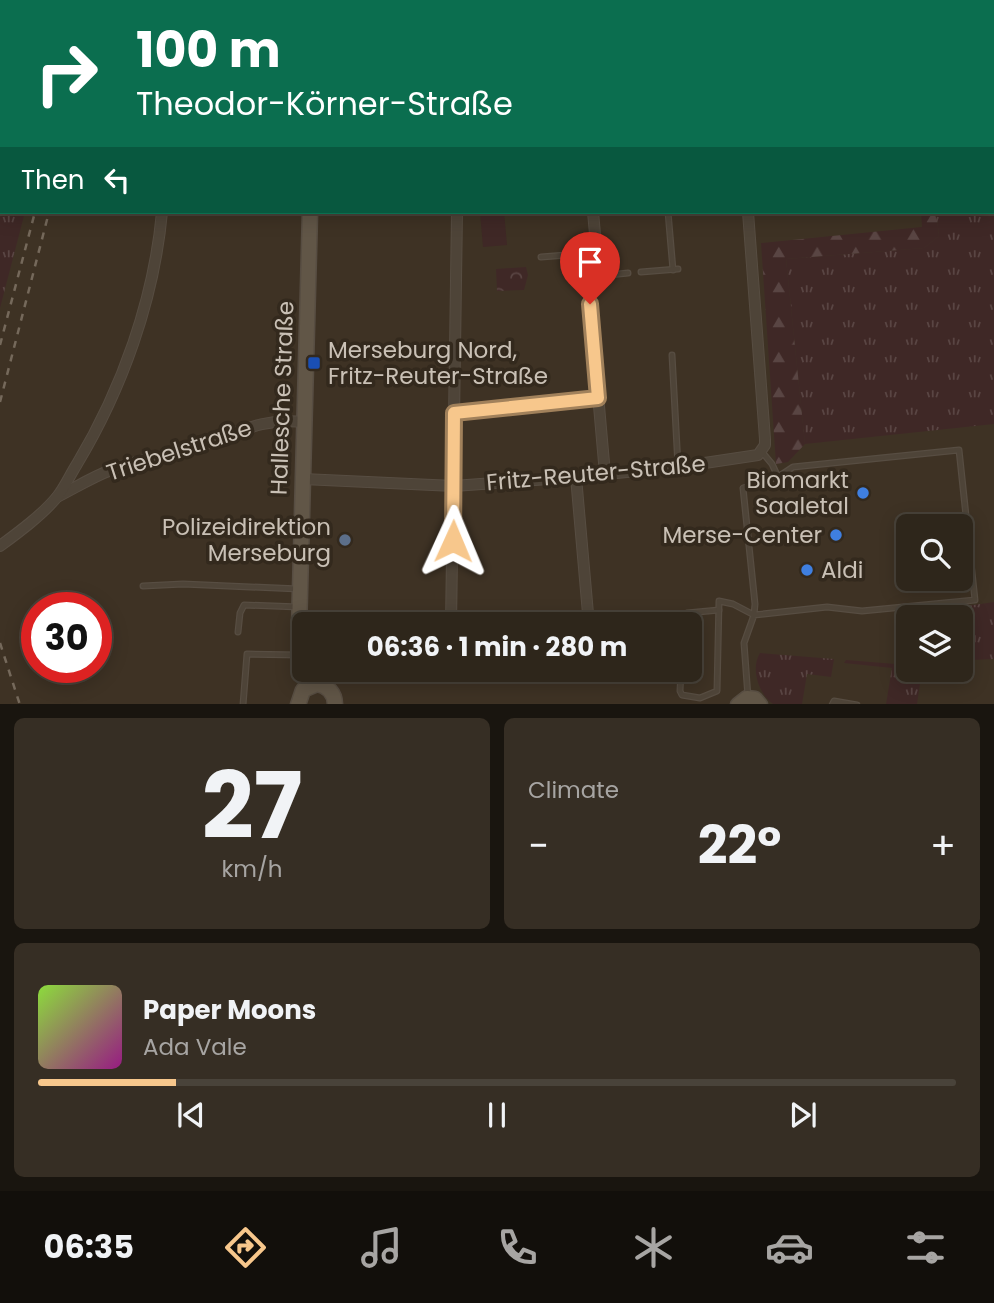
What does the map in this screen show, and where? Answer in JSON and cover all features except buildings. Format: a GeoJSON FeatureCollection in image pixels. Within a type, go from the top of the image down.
{"type":"FeatureCollection","features":[{"type":"Feature","properties":{"kind":"main road","name":"Hallesche Straße"},"geometry":{"type":"LineString","coordinates":[[300,612],[310,214]]}},
{"type":"Feature","properties":{"kind":"main road","name":"Hallesche Straße"},"geometry":{"type":"LineString","coordinates":[[308,682],[309,686]]}},
{"type":"Feature","properties":{"kind":"main road"},"geometry":{"type":"LineString","coordinates":[[298,704],[301,693],[309,686],[317,684],[326,687],[334,696],[335,704]]}},
{"type":"Feature","properties":{"kind":"street"},"geometry":{"type":"LineString","coordinates":[[0,546],[57,497],[97,430],[125,366],[144,307],[160,236],[162,214]]}},
{"type":"Feature","properties":{"kind":"street"},"geometry":{"type":"LineString","coordinates":[[451,612],[457,214]]}},
{"type":"Feature","properties":{"kind":"street"},"geometry":{"type":"LineString","coordinates":[[593,214],[596,245],[588,277],[605,474]]}},
{"type":"Feature","properties":{"kind":"street"},"geometry":{"type":"LineString","coordinates":[[748,214],[765,439],[762,452]]}},
{"type":"Feature","properties":{"kind":"street"},"geometry":{"type":"LineString","coordinates":[[454,413],[598,398]]}},
{"type":"Feature","properties":{"kind":"street","name":"Triebelstraße"},"geometry":{"type":"LineString","coordinates":[[57,497],[111,470],[191,449],[251,425],[281,420],[304,422]]}},
{"type":"Feature","properties":{"kind":"street","name":"Fritz-Reuter-Straße"},"geometry":{"type":"LineString","coordinates":[[303,479],[454,486],[678,467],[750,457],[762,452]]}},
{"type":"Feature","properties":{"kind":"street"},"geometry":{"type":"LineString","coordinates":[[576,477],[588,612]]}},
{"type":"Feature","properties":{"kind":"lane"},"geometry":{"type":"LineString","coordinates":[[641,272],[676,270],[668,214]]}},
{"type":"Feature","properties":{"kind":"lane"},"geometry":{"type":"LineString","coordinates":[[541,257],[593,253]]}},
{"type":"Feature","properties":{"kind":"lane"},"geometry":{"type":"LineString","coordinates":[[588,277],[628,273]]}},
{"type":"Feature","properties":{"kind":"lane"},"geometry":{"type":"LineString","coordinates":[[672,355],[678,467]]}},
{"type":"Feature","properties":{"kind":"lane"},"geometry":{"type":"LineString","coordinates":[[680,682],[680,691],[686,697],[705,698],[715,693],[718,682],[719,601],[754,615],[827,607],[862,611],[975,600],[959,450],[793,467],[778,477],[743,488],[755,604],[754,615],[744,643],[749,702]]}},
{"type":"Feature","properties":{"kind":"lane"},"geometry":{"type":"LineString","coordinates":[[762,452],[778,477]]}},
{"type":"Feature","properties":{"kind":"lane"},"geometry":{"type":"LineString","coordinates":[[144,586],[183,584],[300,589]]}},
{"type":"Feature","properties":{"kind":"lane"},"geometry":{"type":"LineString","coordinates":[[237,632],[244,605],[300,607]]}},
{"type":"Feature","properties":{"kind":"lane"},"geometry":{"type":"LineString","coordinates":[[702,612],[719,610]]}},
{"type":"Feature","properties":{"kind":"lane"},"geometry":{"type":"LineString","coordinates":[[243,704],[247,654],[292,663]]}},
{"type":"Feature","properties":{"kind":"lane"},"geometry":{"type":"LineString","coordinates":[[832,704],[834,701],[852,704]]}},
{"type":"Feature","properties":{"kind":"green space"},"geometry":{"type":"Polygon","coordinates":[[[1,214],[24,214],[0,308],[1,214]]]}},
{"type":"Feature","properties":{"kind":"green space"},"geometry":{"type":"Polygon","coordinates":[[[480,214],[504,214],[507,245],[483,247],[480,214]]]}},
{"type":"Feature","properties":{"kind":"green space"},"geometry":{"type":"Polygon","coordinates":[[[921,214],[936,214],[939,236],[924,248],[786,259],[805,444],[788,462],[776,464],[761,243],[922,227],[921,214]]]}},
{"type":"Feature","properties":{"kind":"green space"},"geometry":{"type":"Polygon","coordinates":[[[936,214],[994,214],[994,424],[805,444],[786,259],[924,248],[939,236],[936,214]]]}},
{"type":"Feature","properties":{"kind":"green space"},"geometry":{"type":"Polygon","coordinates":[[[526,267],[528,275],[524,290],[497,291],[496,269],[526,267]]]}},
{"type":"Feature","properties":{"kind":"green space"},"geometry":{"type":"Polygon","coordinates":[[[994,602],[994,659],[973,660],[973,605],[994,602]]]}},
{"type":"Feature","properties":{"kind":"green space"},"geometry":{"type":"Polygon","coordinates":[[[760,653],[834,659],[831,677],[807,674],[802,704],[773,704],[760,688],[756,674],[760,653]]]}},
{"type":"Feature","properties":{"kind":"green space"},"geometry":{"type":"Polygon","coordinates":[[[846,660],[896,664],[896,682],[920,682],[917,704],[886,704],[892,668],[844,663],[846,660]]]}},
{"type":"Feature","properties":{"kind":"railway"},"geometry":{"type":"LineString","coordinates":[[0,345],[34,214]]}},
{"type":"Feature","properties":{"kind":"railway"},"geometry":{"type":"LineString","coordinates":[[0,402],[48,214]]}},
{"type":"Feature","properties":{"kind":"railway"},"geometry":{"type":"LineString","coordinates":[[0,643],[20,704]]}},
{"type":"Feature","properties":{"kind":"place","name":"Merseburg Nord, Fritz-Reuter-Straße"},"geometry":{"type":"Point","coordinates":[314,363]}},
{"type":"Feature","properties":{"kind":"place","name":"Biomarkt Saaletal"},"geometry":{"type":"Point","coordinates":[863,493]}},
{"type":"Feature","properties":{"kind":"place","name":"Merse-Center"},"geometry":{"type":"Point","coordinates":[836,535]}},
{"type":"Feature","properties":{"kind":"place","name":"Polizeidirektion Merseburg"},"geometry":{"type":"Point","coordinates":[345,540]}},
{"type":"Feature","properties":{"kind":"place","name":"Aldi"},"geometry":{"type":"Point","coordinates":[807,570]}},
{"type":"Feature","properties":{"kind":"route"},"geometry":{"type":"LineString","coordinates":[[453,541],[454,413],[598,398],[590,304]]}}]}
